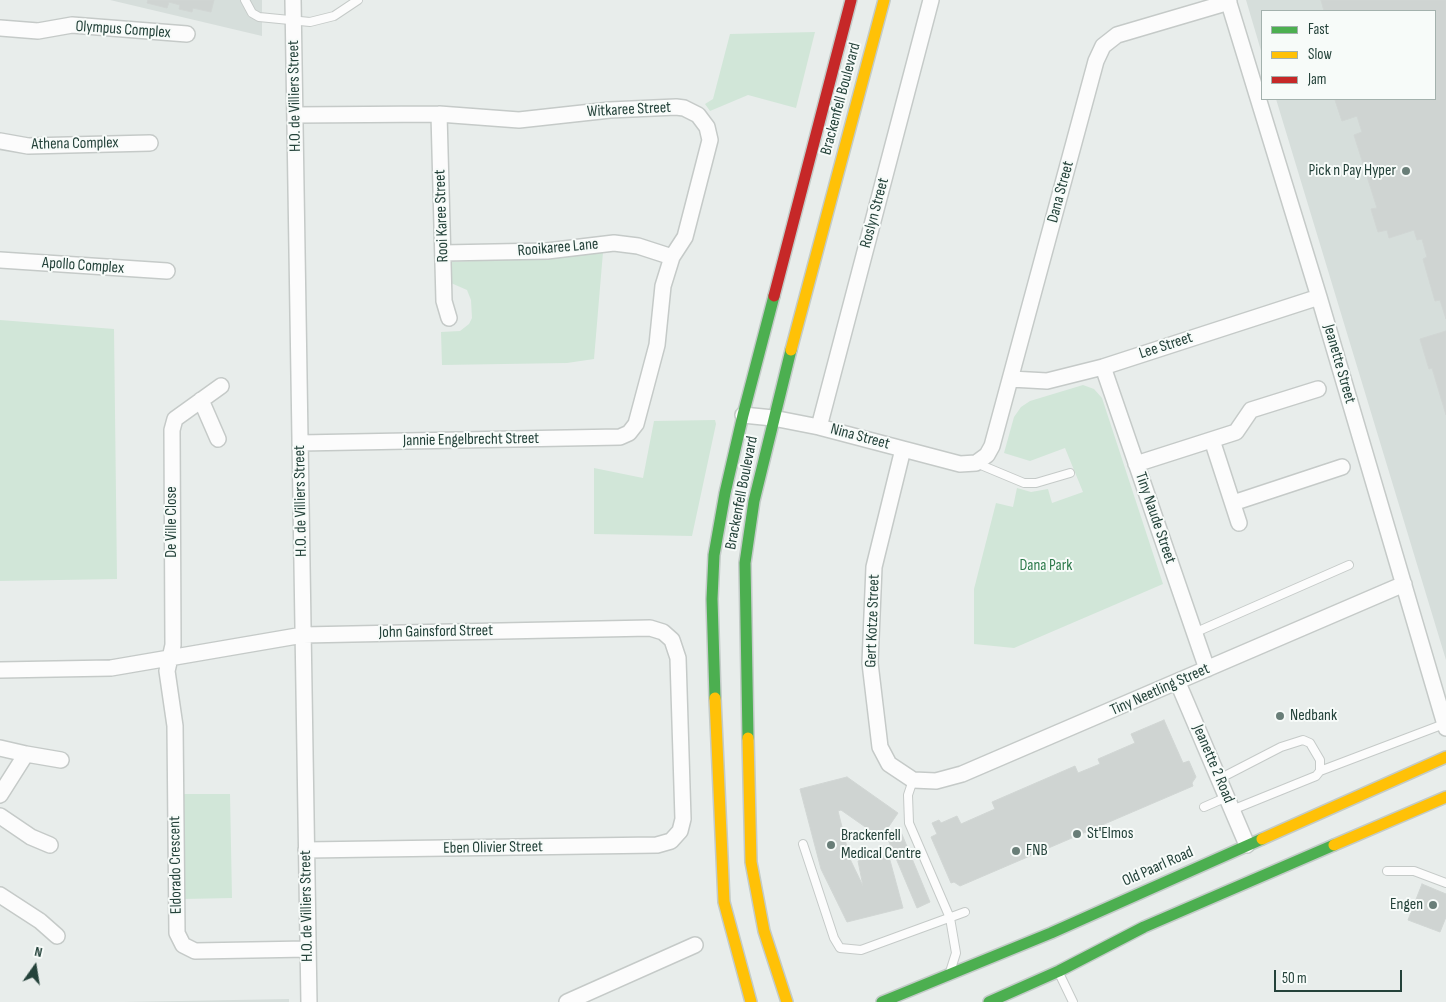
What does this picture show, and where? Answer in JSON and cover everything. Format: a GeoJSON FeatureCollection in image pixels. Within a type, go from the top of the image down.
{"type":"FeatureCollection","features":[{"type":"Feature","properties":{"kind":"street","name":"H.O. de Villiers Street"},"geometry":{"type":"LineString","coordinates":[[294,0],[309,1002]]}},
{"type":"Feature","properties":{"kind":"street","name":"Brackenfell Boulevard"},"geometry":{"type":"LineString","coordinates":[[752,1002],[731,933],[721,870],[712,599],[714,555],[719,521],[743,416],[851,0]]}},
{"type":"Feature","properties":{"kind":"street","name":"Brackenfell Boulevard"},"geometry":{"type":"LineString","coordinates":[[787,1002],[762,923],[752,862],[744,602],[749,528],[773,418],[884,0]]}},
{"type":"Feature","properties":{"kind":"street","name":"Roslyn Street"},"geometry":{"type":"LineString","coordinates":[[819,427],[931,0]]}},
{"type":"Feature","properties":{"kind":"street","name":"Jeanette Street"},"geometry":{"type":"LineString","coordinates":[[1229,1],[1319,297],[1445,726]]}},
{"type":"Feature","properties":{"kind":"street","name":"Dana Street"},"geometry":{"type":"LineString","coordinates":[[976,463],[986,455],[992,446],[1096,61],[1103,46],[1117,35],[1229,1]]}},
{"type":"Feature","properties":{"kind":"street","name":"Olympus Complex"},"geometry":{"type":"LineString","coordinates":[[0,28],[38,31],[72,25],[187,34]]}},
{"type":"Feature","properties":{"kind":"street","name":"Witkaree Street"},"geometry":{"type":"LineString","coordinates":[[296,115],[439,114],[519,120],[610,110],[676,107],[684,108],[698,115],[709,133],[709,147],[685,238],[672,257],[663,286],[658,345],[636,424]]}},
{"type":"Feature","properties":{"kind":"street","name":"Rooi Karee Street"},"geometry":{"type":"LineString","coordinates":[[439,114],[444,301],[449,318]]}},
{"type":"Feature","properties":{"kind":"street","name":"Athena Complex"},"geometry":{"type":"LineString","coordinates":[[0,141],[28,146],[150,143]]}},
{"type":"Feature","properties":{"kind":"street","name":"Rooikaree Lane"},"geometry":{"type":"LineString","coordinates":[[443,253],[547,251],[614,243],[638,246],[672,257]]}},
{"type":"Feature","properties":{"kind":"street","name":"Apollo Complex"},"geometry":{"type":"LineString","coordinates":[[0,260],[166,271]]}},
{"type":"Feature","properties":{"kind":"street","name":"Lee Street"},"geometry":{"type":"LineString","coordinates":[[1010,379],[1047,381],[1103,367],[1319,297]]}},
{"type":"Feature","properties":{"kind":"street","name":"Tiny Naude Street"},"geometry":{"type":"LineString","coordinates":[[1103,367],[1207,669]]}},
{"type":"Feature","properties":{"kind":"street","name":"De Ville Close"},"geometry":{"type":"LineString","coordinates":[[170,658],[173,645],[172,430],[175,418],[220,386]]}},
{"type":"Feature","properties":{"kind":"street"},"geometry":{"type":"LineString","coordinates":[[1136,464],[1236,432],[1251,410],[1318,389]]}},
{"type":"Feature","properties":{"kind":"street"},"geometry":{"type":"LineString","coordinates":[[201,400],[218,439]]}},
{"type":"Feature","properties":{"kind":"street","name":"Nina Street"},"geometry":{"type":"LineString","coordinates":[[743,416],[773,418],[819,427],[960,464],[976,463]]}},
{"type":"Feature","properties":{"kind":"street","name":"Jannie Engelbrecht Street"},"geometry":{"type":"LineString","coordinates":[[300,442],[620,437],[629,433],[636,424]]}},
{"type":"Feature","properties":{"kind":"street"},"geometry":{"type":"LineString","coordinates":[[1212,440],[1240,524]]}},
{"type":"Feature","properties":{"kind":"street","name":"Gert Kotze Street"},"geometry":{"type":"LineString","coordinates":[[903,449],[874,567],[870,663],[880,747],[889,764],[913,780]]}},
{"type":"Feature","properties":{"kind":"street"},"geometry":{"type":"LineString","coordinates":[[1233,503],[1342,467]]}},
{"type":"Feature","properties":{"kind":"street","name":"Tiny Neetling Street"},"geometry":{"type":"LineString","coordinates":[[913,780],[936,781],[962,774],[1178,683],[1404,584]]}},
{"type":"Feature","properties":{"kind":"street","name":"John Gainsford Street"},"geometry":{"type":"LineString","coordinates":[[0,670],[111,668],[303,635],[650,628],[663,632],[672,640],[677,652],[683,819],[677,837]]}},
{"type":"Feature","properties":{"kind":"street","name":"Eldorado Crescent"},"geometry":{"type":"LineString","coordinates":[[170,658],[167,671],[174,726],[178,938],[183,945],[196,950],[308,949]]}},
{"type":"Feature","properties":{"kind":"street","name":"Jeanette 2 Road"},"geometry":{"type":"LineString","coordinates":[[1178,683],[1247,846]]}},
{"type":"Feature","properties":{"kind":"street"},"geometry":{"type":"LineString","coordinates":[[0,748],[61,760]]}},
{"type":"Feature","properties":{"kind":"street"},"geometry":{"type":"LineString","coordinates":[[0,794],[26,754]]}},
{"type":"Feature","properties":{"kind":"street","name":"Old Paarl Road"},"geometry":{"type":"LineString","coordinates":[[882,1002],[1051,933],[1446,757]]}},
{"type":"Feature","properties":{"kind":"street"},"geometry":{"type":"LineString","coordinates":[[989,1002],[1058,971],[1144,927],[1446,797]]}},
{"type":"Feature","properties":{"kind":"street"},"geometry":{"type":"LineString","coordinates":[[0,816],[30,837],[50,845]]}},
{"type":"Feature","properties":{"kind":"street","name":"Eben Olivier Street"},"geometry":{"type":"LineString","coordinates":[[306,850],[657,845],[665,844],[677,837]]}},
{"type":"Feature","properties":{"kind":"street"},"geometry":{"type":"LineString","coordinates":[[0,895],[40,921],[57,936]]}},
{"type":"Feature","properties":{"kind":"street"},"geometry":{"type":"LineString","coordinates":[[567,1002],[696,945]]}},
{"type":"Feature","properties":{"kind":"lane"},"geometry":{"type":"LineString","coordinates":[[244,0],[252,13],[259,17],[310,22],[334,16],[358,0]]}},
{"type":"Feature","properties":{"kind":"lane"},"geometry":{"type":"LineString","coordinates":[[976,463],[1024,483],[1036,483],[1070,473]]}},
{"type":"Feature","properties":{"kind":"lane"},"geometry":{"type":"LineString","coordinates":[[1194,633],[1349,565]]}},
{"type":"Feature","properties":{"kind":"lane"},"geometry":{"type":"LineString","coordinates":[[1204,807],[1229,803],[1316,776],[1320,771],[1445,726]]}},
{"type":"Feature","properties":{"kind":"lane"},"geometry":{"type":"LineString","coordinates":[[1219,779],[1281,747],[1303,740],[1314,748],[1320,760],[1320,771]]}},
{"type":"Feature","properties":{"kind":"lane"},"geometry":{"type":"LineString","coordinates":[[913,780],[908,795],[908,823],[950,918],[956,953],[949,974]]}},
{"type":"Feature","properties":{"kind":"lane"},"geometry":{"type":"LineString","coordinates":[[803,844],[834,938],[840,948],[861,950],[964,912]]}},
{"type":"Feature","properties":{"kind":"lane"},"geometry":{"type":"LineString","coordinates":[[1387,871],[1414,870],[1446,883]]}},
{"type":"Feature","properties":{"kind":"lane"},"geometry":{"type":"LineString","coordinates":[[1058,971],[1073,1002]]}},
{"type":"Feature","properties":{"kind":"shaded area"},"geometry":{"type":"Polygon","coordinates":[[[110,0],[262,0],[262,36],[110,0]]]}},
{"type":"Feature","properties":{"kind":"shaded area"},"geometry":{"type":"Polygon","coordinates":[[[1246,0],[1446,0],[1446,660],[1276,100],[1436,100],[1436,10],[1261,10],[1261,51],[1246,0]]]}},
{"type":"Feature","properties":{"kind":"shaded area"},"geometry":{"type":"Polygon","coordinates":[[[289,999],[289,1002],[124,1002],[289,999]]]}},
{"type":"Feature","properties":{"kind":"green space"},"geometry":{"type":"Polygon","coordinates":[[[815,32],[796,108],[748,95],[710,111],[705,104],[713,99],[730,34],[815,32]]]}},
{"type":"Feature","properties":{"kind":"green space"},"geometry":{"type":"Polygon","coordinates":[[[603,252],[594,359],[567,363],[442,365],[441,332],[460,331],[469,324],[472,318],[471,300],[467,290],[451,283],[450,262],[547,258],[603,252]]]}},
{"type":"Feature","properties":{"kind":"green space"},"geometry":{"type":"Polygon","coordinates":[[[0,320],[114,329],[117,579],[0,581],[0,320]]]}},
{"type":"Feature","properties":{"kind":"green space","name":"Dana Park"},"geometry":{"type":"Polygon","coordinates":[[[1083,385],[1094,389],[1102,398],[1163,584],[1014,648],[974,644],[974,589],[996,503],[1013,507],[1017,488],[1031,492],[1048,489],[1052,503],[1083,492],[1065,448],[1030,461],[1004,453],[1014,417],[1021,407],[1030,401],[1083,385]]]}},
{"type":"Feature","properties":{"kind":"green space"},"geometry":{"type":"Polygon","coordinates":[[[715,420],[716,424],[692,536],[594,534],[594,468],[643,478],[654,421],[715,420]]]}},
{"type":"Feature","properties":{"kind":"green space"},"geometry":{"type":"Polygon","coordinates":[[[183,794],[230,794],[232,898],[184,899],[183,794]]]}},
{"type":"Feature","properties":{"kind":"building"},"geometry":{"type":"Polygon","coordinates":[[[148,0],[214,0],[211,12],[193,8],[192,12],[179,9],[180,5],[169,2],[167,8],[147,3],[148,0]]]}},
{"type":"Feature","properties":{"kind":"building","name":"Pick n Pay Hyper"},"geometry":{"type":"Polygon","coordinates":[[[1321,0],[1446,0],[1446,319],[1440,300],[1435,301],[1423,259],[1427,257],[1422,239],[1417,240],[1414,230],[1389,238],[1387,230],[1378,232],[1371,209],[1377,208],[1354,135],[1362,132],[1357,116],[1342,121],[1335,100],[1436,100],[1436,10],[1324,10],[1321,0]]]}},
{"type":"Feature","properties":{"kind":"building"},"geometry":{"type":"Polygon","coordinates":[[[1446,331],[1446,415],[1432,368],[1429,369],[1420,339],[1446,331]]]}},
{"type":"Feature","properties":{"kind":"building"},"geometry":{"type":"Polygon","coordinates":[[[1164,720],[1183,763],[1189,761],[1196,777],[1192,783],[1193,786],[960,886],[954,882],[951,883],[931,837],[937,834],[932,823],[939,820],[941,823],[957,816],[961,824],[995,809],[992,802],[1075,766],[1078,773],[1100,764],[1098,759],[1135,743],[1131,734],[1164,720]]]}},
{"type":"Feature","properties":{"kind":"building","name":"Brackenfell Medical Centre"},"geometry":{"type":"Polygon","coordinates":[[[847,777],[898,813],[881,838],[841,810],[838,811],[850,859],[863,886],[858,861],[888,853],[903,908],[847,922],[821,869],[800,789],[847,777]]]}},
{"type":"Feature","properties":{"kind":"building"},"geometry":{"type":"Polygon","coordinates":[[[901,832],[930,902],[917,908],[887,837],[901,832]]]}},
{"type":"Feature","properties":{"kind":"building"},"geometry":{"type":"Polygon","coordinates":[[[1422,884],[1446,894],[1446,917],[1440,932],[1408,920],[1422,884]]]}},
{"type":"Feature","properties":{"kind":"traffic: fast"},"geometry":{"type":"LineString","coordinates":[[715,698],[712,599],[714,555],[725,493],[743,415],[774,296]]}},
{"type":"Feature","properties":{"kind":"traffic: fast"},"geometry":{"type":"LineString","coordinates":[[748,738],[745,563],[754,501],[791,350]]}},
{"type":"Feature","properties":{"kind":"traffic: fast"},"geometry":{"type":"LineString","coordinates":[[882,1002],[1051,933],[1262,839]]}},
{"type":"Feature","properties":{"kind":"traffic: fast"},"geometry":{"type":"LineString","coordinates":[[989,1002],[1059,971],[1144,927],[1334,845]]}},
{"type":"Feature","properties":{"kind":"traffic: slow"},"geometry":{"type":"LineString","coordinates":[[791,350],[884,0]]}},
{"type":"Feature","properties":{"kind":"traffic: slow"},"geometry":{"type":"LineString","coordinates":[[715,698],[724,902],[751,1002]]}},
{"type":"Feature","properties":{"kind":"traffic: slow"},"geometry":{"type":"LineString","coordinates":[[748,738],[751,862],[764,931],[787,1002]]}},
{"type":"Feature","properties":{"kind":"traffic: slow"},"geometry":{"type":"LineString","coordinates":[[1262,839],[1446,757]]}},
{"type":"Feature","properties":{"kind":"traffic: slow"},"geometry":{"type":"LineString","coordinates":[[1334,845],[1446,797]]}},
{"type":"Feature","properties":{"kind":"traffic: jam"},"geometry":{"type":"LineString","coordinates":[[774,296],[851,0]]}},
{"type":"Feature","properties":{"kind":"place","name":"Pick n Pay Hyper"},"geometry":{"type":"Point","coordinates":[1406,171]}},
{"type":"Feature","properties":{"kind":"place","name":"Nedbank"},"geometry":{"type":"Point","coordinates":[1280,716]}},
{"type":"Feature","properties":{"kind":"place","name":"St'Elmos"},"geometry":{"type":"Point","coordinates":[1077,834]}},
{"type":"Feature","properties":{"kind":"place","name":"Brackenfell Medical Centre"},"geometry":{"type":"Point","coordinates":[831,845]}},
{"type":"Feature","properties":{"kind":"place","name":"FNB"},"geometry":{"type":"Point","coordinates":[1016,851]}},
{"type":"Feature","properties":{"kind":"place","name":"Engen"},"geometry":{"type":"Point","coordinates":[1433,905]}}]}
